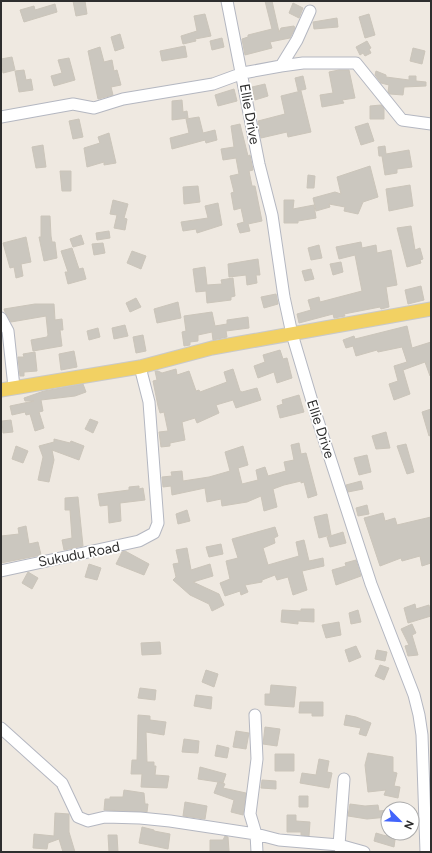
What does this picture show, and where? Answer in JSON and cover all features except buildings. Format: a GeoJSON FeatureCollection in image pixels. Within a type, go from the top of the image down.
{"type":"FeatureCollection","features":[{"type":"Feature","properties":{"kind":"main road"},"geometry":{"type":"LineString","coordinates":[[1,390],[140,367],[212,348],[431,309]]}},
{"type":"Feature","properties":{"kind":"street","name":"Ellie Drive"},"geometry":{"type":"LineString","coordinates":[[227,1],[259,164],[272,215],[284,297],[292,334],[317,418],[371,584],[414,695],[422,735],[426,852]]}},
{"type":"Feature","properties":{"kind":"street"},"geometry":{"type":"LineString","coordinates":[[281,66],[297,40],[310,11]]}},
{"type":"Feature","properties":{"kind":"street"},"geometry":{"type":"LineString","coordinates":[[1,117],[73,104],[94,108],[123,99],[212,84],[242,73],[281,66],[303,63],[356,63],[402,120],[431,124]]}},
{"type":"Feature","properties":{"kind":"street"},"geometry":{"type":"LineString","coordinates":[[1,318],[8,331],[14,387]]}},
{"type":"Feature","properties":{"kind":"street","name":"Sukudu Road"},"geometry":{"type":"LineString","coordinates":[[1,571],[43,561],[117,547],[148,538],[154,533],[158,523],[149,402],[140,367]]}},
{"type":"Feature","properties":{"kind":"street"},"geometry":{"type":"LineString","coordinates":[[255,715],[257,759],[250,814],[251,823],[256,834],[257,852]]}},
{"type":"Feature","properties":{"kind":"street"},"geometry":{"type":"LineString","coordinates":[[1,728],[62,783],[78,817],[88,821],[105,817],[140,818],[256,834],[286,841],[364,852]]}},
{"type":"Feature","properties":{"kind":"street"},"geometry":{"type":"LineString","coordinates":[[340,848],[344,779]]}}]}
